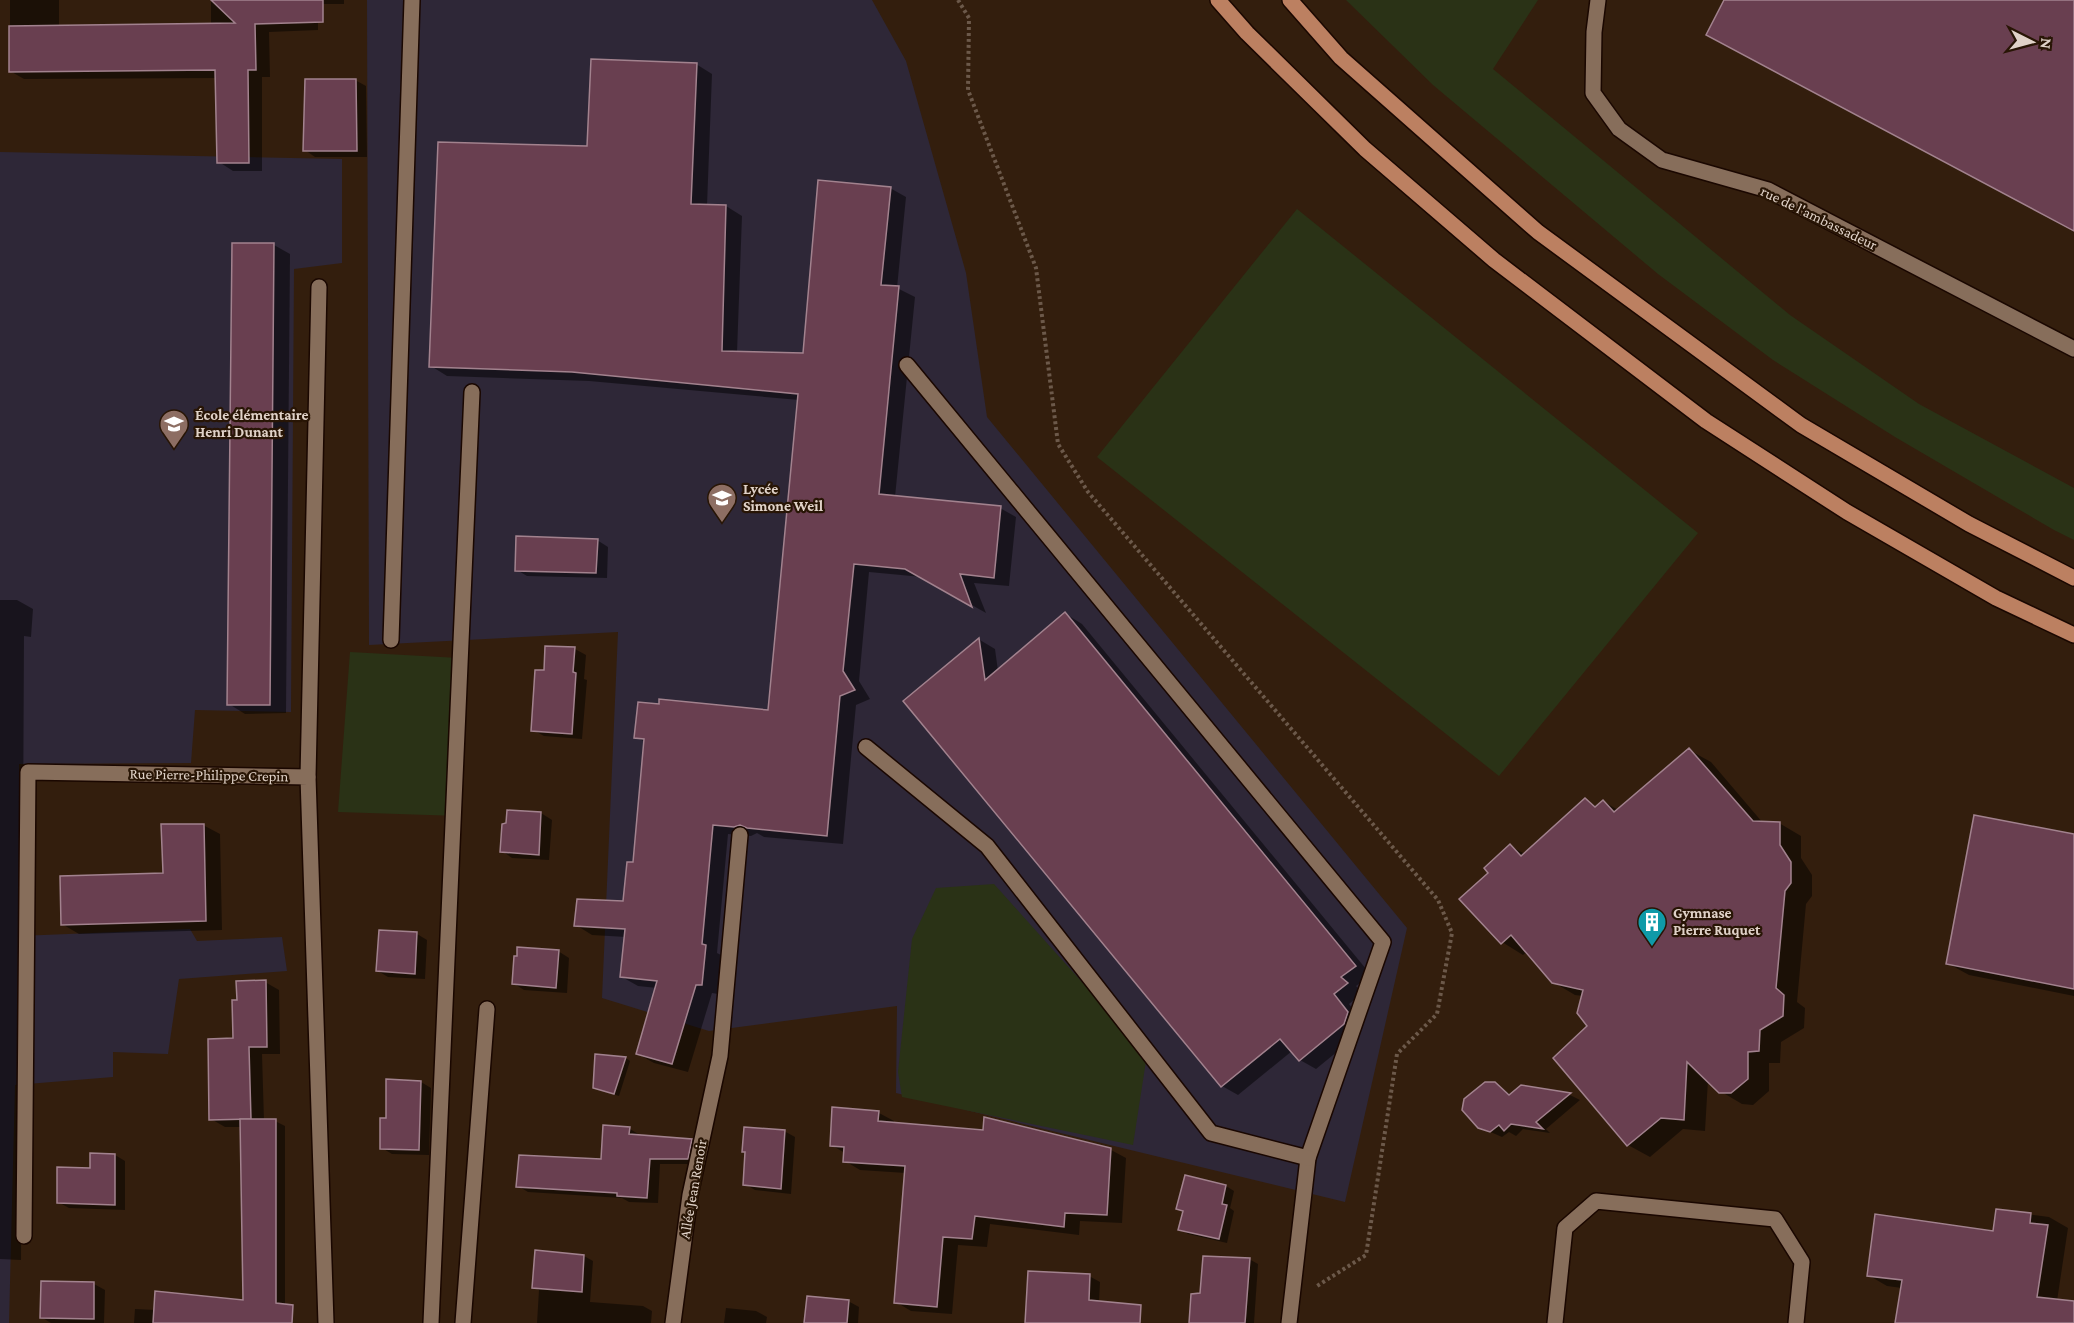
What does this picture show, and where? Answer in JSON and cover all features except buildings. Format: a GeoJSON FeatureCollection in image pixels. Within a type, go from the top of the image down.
{"type":"FeatureCollection","features":[{"type":"Feature","properties":{"kind":"main road"},"geometry":{"type":"LineString","coordinates":[[1218,0],[1263,50],[1365,149],[1494,260],[1697,414],[1847,512],[1996,598],[2074,635]]}},
{"type":"Feature","properties":{"kind":"main road"},"geometry":{"type":"LineString","coordinates":[[1290,0],[1341,58],[1548,239],[1801,425],[1968,524],[2074,578]]}},
{"type":"Feature","properties":{"kind":"street"},"geometry":{"type":"LineString","coordinates":[[391,640],[412,0]]}},
{"type":"Feature","properties":{"kind":"street","name":"rue de l'ambassadeur"},"geometry":{"type":"LineString","coordinates":[[1598,0],[1594,32],[1593,93],[1619,129],[1662,160],[1768,190],[2074,349]]}},
{"type":"Feature","properties":{"kind":"street"},"geometry":{"type":"LineString","coordinates":[[308,777],[319,287]]}},
{"type":"Feature","properties":{"kind":"street"},"geometry":{"type":"LineString","coordinates":[[907,365],[1383,942],[1308,1158],[1289,1323]]}},
{"type":"Feature","properties":{"kind":"street"},"geometry":{"type":"LineString","coordinates":[[431,1323],[472,392]]}},
{"type":"Feature","properties":{"kind":"street"},"geometry":{"type":"LineString","coordinates":[[866,747],[987,846],[1211,1133],[1308,1158]]}},
{"type":"Feature","properties":{"kind":"street","name":"Rue Pierre-Philippe Crepin"},"geometry":{"type":"LineString","coordinates":[[24,1236],[28,772],[308,777],[326,1323]]}},
{"type":"Feature","properties":{"kind":"street","name":"Allée Jean Renoir"},"geometry":{"type":"LineString","coordinates":[[673,1323],[690,1195],[720,1056],[740,835]]}},
{"type":"Feature","properties":{"kind":"street"},"geometry":{"type":"LineString","coordinates":[[464,1323],[487,1009]]}},
{"type":"Feature","properties":{"kind":"street"},"geometry":{"type":"LineString","coordinates":[[1555,1323],[1565,1228],[1596,1202],[1775,1219],[1802,1262],[1796,1323]]}},
{"type":"Feature","properties":{"kind":"path"},"geometry":{"type":"LineString","coordinates":[[958,0],[969,18],[968,90],[1036,268],[1058,444],[1088,492],[1438,900],[1452,933],[1437,1014],[1397,1054],[1366,1255],[1318,1286],[1293,1289]]}},
{"type":"Feature","properties":{"kind":"shaded area","name":"Lycée Simone Weil"},"geometry":{"type":"Polygon","coordinates":[[[367,0],[872,0],[906,61],[966,273],[987,417],[1407,928],[1345,1202],[896,1093],[897,1006],[709,1031],[602,998],[618,632],[369,645],[367,0]]]}},
{"type":"Feature","properties":{"kind":"shaded area"},"geometry":{"type":"Polygon","coordinates":[[[0,152],[342,159],[342,263],[294,269],[291,712],[195,710],[191,763],[19,764],[19,936],[190,929],[197,941],[282,937],[287,971],[179,979],[168,1054],[113,1052],[113,1077],[15,1085],[9,1323],[0,1323],[0,152]]]}},
{"type":"Feature","properties":{"kind":"green space"},"geometry":{"type":"Polygon","coordinates":[[[1346,0],[1538,0],[1493,69],[1790,315],[1919,404],[2074,488],[2074,540],[1895,437],[1773,360],[1658,274],[1433,85],[1346,0]]]}},
{"type":"Feature","properties":{"kind":"green space"},"geometry":{"type":"Polygon","coordinates":[[[1297,209],[1698,533],[1499,776],[1097,457],[1297,209]]]}},
{"type":"Feature","properties":{"kind":"green space"},"geometry":{"type":"Polygon","coordinates":[[[350,652],[459,658],[459,816],[338,812],[350,652]]]}},
{"type":"Feature","properties":{"kind":"green space"},"geometry":{"type":"Polygon","coordinates":[[[994,884],[1107,1010],[1148,1048],[1133,1145],[902,1097],[898,1072],[912,939],[936,888],[994,884]]]}},
{"type":"Feature","properties":{"kind":"place","name":"École élémentaire Henri Dunant"},"geometry":{"type":"Point","coordinates":[174,450]}},
{"type":"Feature","properties":{"kind":"place","name":"Lycée Simone Weil"},"geometry":{"type":"Point","coordinates":[722,524]}},
{"type":"Feature","properties":{"kind":"place","name":"Gymnase Pierre Ruquet"},"geometry":{"type":"Point","coordinates":[1652,948]}}]}
